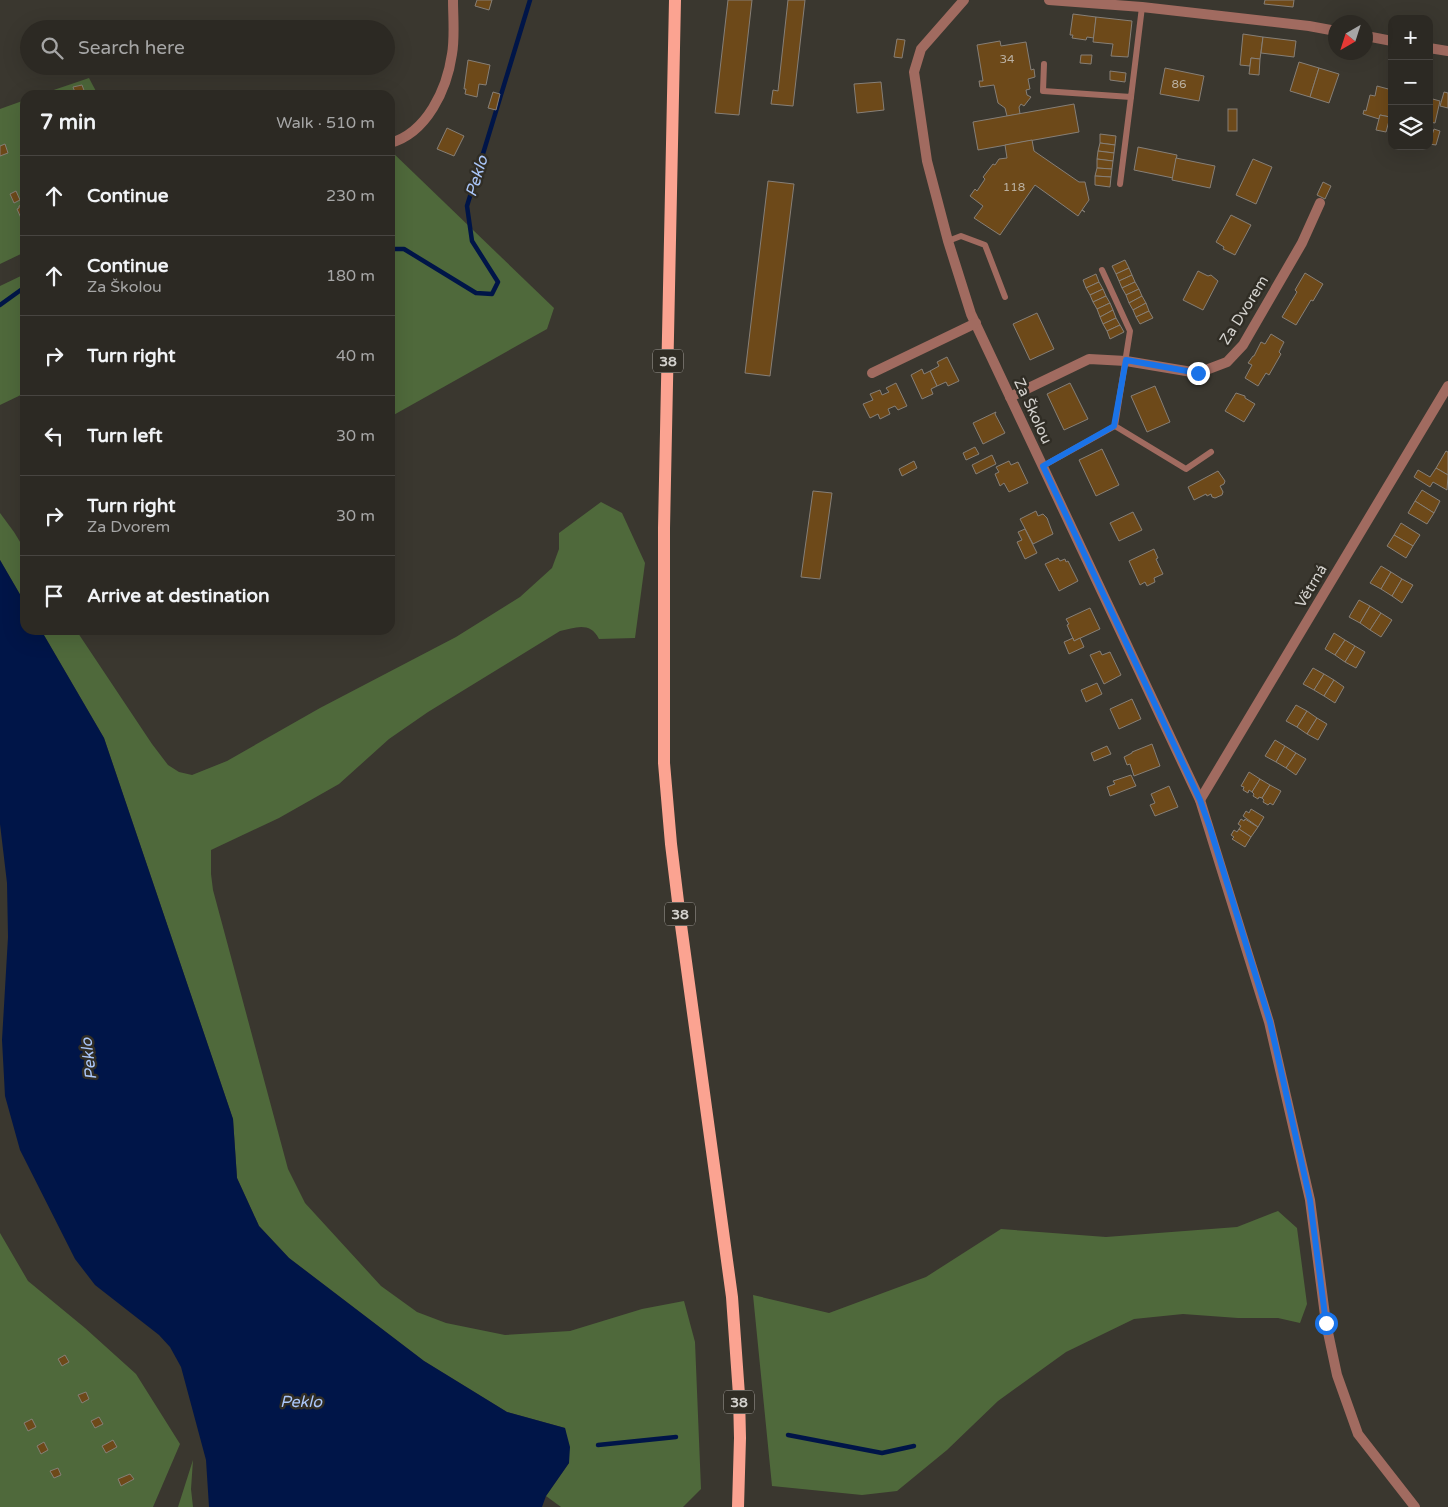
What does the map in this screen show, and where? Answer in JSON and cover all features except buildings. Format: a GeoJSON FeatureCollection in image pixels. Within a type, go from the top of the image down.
{"type":"FeatureCollection","features":[{"type":"Feature","properties":{"kind":"main road","name":"38"},"geometry":{"type":"LineString","coordinates":[[674,0],[664,528],[664,763],[671,844],[732,1297],[739,1395],[738,1507]]}},
{"type":"Feature","properties":{"kind":"street"},"geometry":{"type":"LineString","coordinates":[[395,142],[411,133],[424,120],[440,97],[452,52],[452,0]]}},
{"type":"Feature","properties":{"kind":"street","name":"Za Školou"},"geometry":{"type":"LineString","coordinates":[[964,0],[921,49],[914,72],[927,161],[948,241],[976,323],[1200,800],[1270,1022],[1310,1200],[1326,1323],[1337,1375],[1358,1434],[1415,1507]]}},
{"type":"Feature","properties":{"kind":"street"},"geometry":{"type":"LineString","coordinates":[[1049,0],[1142,7],[1328,30]]}},
{"type":"Feature","properties":{"kind":"street"},"geometry":{"type":"LineString","coordinates":[[1373,37],[1388,40]]}},
{"type":"Feature","properties":{"kind":"street"},"geometry":{"type":"LineString","coordinates":[[1433,49],[1448,51]]}},
{"type":"Feature","properties":{"kind":"street","name":"Za Dvorem"},"geometry":{"type":"LineString","coordinates":[[1010,397],[1089,359],[1126,360],[1198,373],[1227,362],[1243,345],[1302,243],[1320,204]]}},
{"type":"Feature","properties":{"kind":"street"},"geometry":{"type":"LineString","coordinates":[[872,373],[976,323]]}},
{"type":"Feature","properties":{"kind":"street","name":"Větrná"},"geometry":{"type":"LineString","coordinates":[[1200,800],[1448,386]]}},
{"type":"Feature","properties":{"kind":"lane"},"geometry":{"type":"LineString","coordinates":[[1120,184],[1142,7]]}},
{"type":"Feature","properties":{"kind":"lane"},"geometry":{"type":"LineString","coordinates":[[1044,64],[1043,91],[1131,97]]}},
{"type":"Feature","properties":{"kind":"lane"},"geometry":{"type":"LineString","coordinates":[[948,241],[961,236],[985,245],[1005,297]]}},
{"type":"Feature","properties":{"kind":"lane"},"geometry":{"type":"LineString","coordinates":[[1102,270],[1130,331],[1114,426]]}},
{"type":"Feature","properties":{"kind":"lane"},"geometry":{"type":"LineString","coordinates":[[1114,426],[1186,469],[1210,452]]}},
{"type":"Feature","properties":{"kind":"lane"},"geometry":{"type":"LineString","coordinates":[[1043,466],[1114,426]]}},
{"type":"Feature","properties":{"kind":"green space"},"geometry":{"type":"Polygon","coordinates":[[[89,78],[95,90],[54,90],[89,78]]]}},
{"type":"Feature","properties":{"kind":"green space"},"geometry":{"type":"Polygon","coordinates":[[[20,102],[20,254],[0,264],[0,109],[20,102]]]}},
{"type":"Feature","properties":{"kind":"green space"},"geometry":{"type":"Polygon","coordinates":[[[395,155],[554,308],[547,329],[395,414],[395,155]]]}},
{"type":"Feature","properties":{"kind":"green space"},"geometry":{"type":"Polygon","coordinates":[[[20,276],[20,395],[0,405],[0,286],[20,276]]]}},
{"type":"Feature","properties":{"kind":"green space"},"geometry":{"type":"Polygon","coordinates":[[[601,502],[622,513],[645,563],[635,638],[599,639],[591,630],[582,627],[560,631],[428,712],[389,739],[339,784],[279,818],[211,850],[213,890],[288,1169],[305,1203],[381,1286],[417,1312],[446,1323],[505,1335],[570,1331],[642,1309],[684,1301],[695,1342],[701,1489],[683,1507],[561,1507],[546,1496],[569,1463],[565,1428],[507,1412],[424,1361],[289,1258],[259,1226],[237,1178],[233,1119],[104,738],[44,635],[79,635],[168,765],[179,772],[192,775],[227,761],[320,708],[456,637],[520,597],[552,568],[559,549],[559,533],[601,502]]]}},
{"type":"Feature","properties":{"kind":"green space"},"geometry":{"type":"Polygon","coordinates":[[[0,513],[20,542],[20,594],[0,560],[0,513]]]}},
{"type":"Feature","properties":{"kind":"green space"},"geometry":{"type":"Polygon","coordinates":[[[1278,1211],[1297,1228],[1307,1304],[1300,1323],[1278,1318],[1238,1318],[1183,1314],[1134,1319],[1066,1352],[998,1401],[947,1450],[897,1491],[862,1495],[772,1486],[753,1295],[829,1313],[926,1277],[1001,1229],[1106,1237],[1237,1227],[1278,1211]]]}},
{"type":"Feature","properties":{"kind":"green space"},"geometry":{"type":"Polygon","coordinates":[[[0,1233],[28,1281],[85,1328],[136,1374],[180,1444],[153,1507],[0,1507],[0,1233]]]}},
{"type":"Feature","properties":{"kind":"green space"},"geometry":{"type":"Polygon","coordinates":[[[193,1460],[191,1489],[193,1507],[178,1507],[193,1460]]]}},
{"type":"Feature","properties":{"kind":"water","name":"Peklo"},"geometry":{"type":"Polygon","coordinates":[[[0,560],[20,594],[20,635],[44,635],[104,738],[233,1119],[237,1178],[259,1226],[289,1258],[424,1361],[507,1412],[565,1428],[570,1447],[569,1463],[546,1496],[542,1507],[209,1507],[206,1460],[181,1367],[170,1347],[159,1335],[95,1285],[75,1259],[20,1150],[5,1096],[2,1040],[8,937],[7,883],[0,824],[0,560]]]}},
{"type":"Feature","properties":{"kind":"waterway","name":"Peklo"},"geometry":{"type":"LineString","coordinates":[[395,249],[404,249],[476,293],[492,294],[498,282],[472,241],[467,206],[530,0]]}},
{"type":"Feature","properties":{"kind":"waterway","name":"Peklo"},"geometry":{"type":"LineString","coordinates":[[0,305],[20,291]]}},
{"type":"Feature","properties":{"kind":"waterway"},"geometry":{"type":"LineString","coordinates":[[788,1435],[882,1453],[914,1446]]}},
{"type":"Feature","properties":{"kind":"waterway"},"geometry":{"type":"LineString","coordinates":[[598,1445],[676,1437]]}},
{"type":"Feature","properties":{"kind":"route"},"geometry":{"type":"LineString","coordinates":[[1198,373],[1126,360],[1114,426],[1043,466],[1200,800],[1210,828],[1270,1022],[1310,1200],[1326,1323]]}}]}
